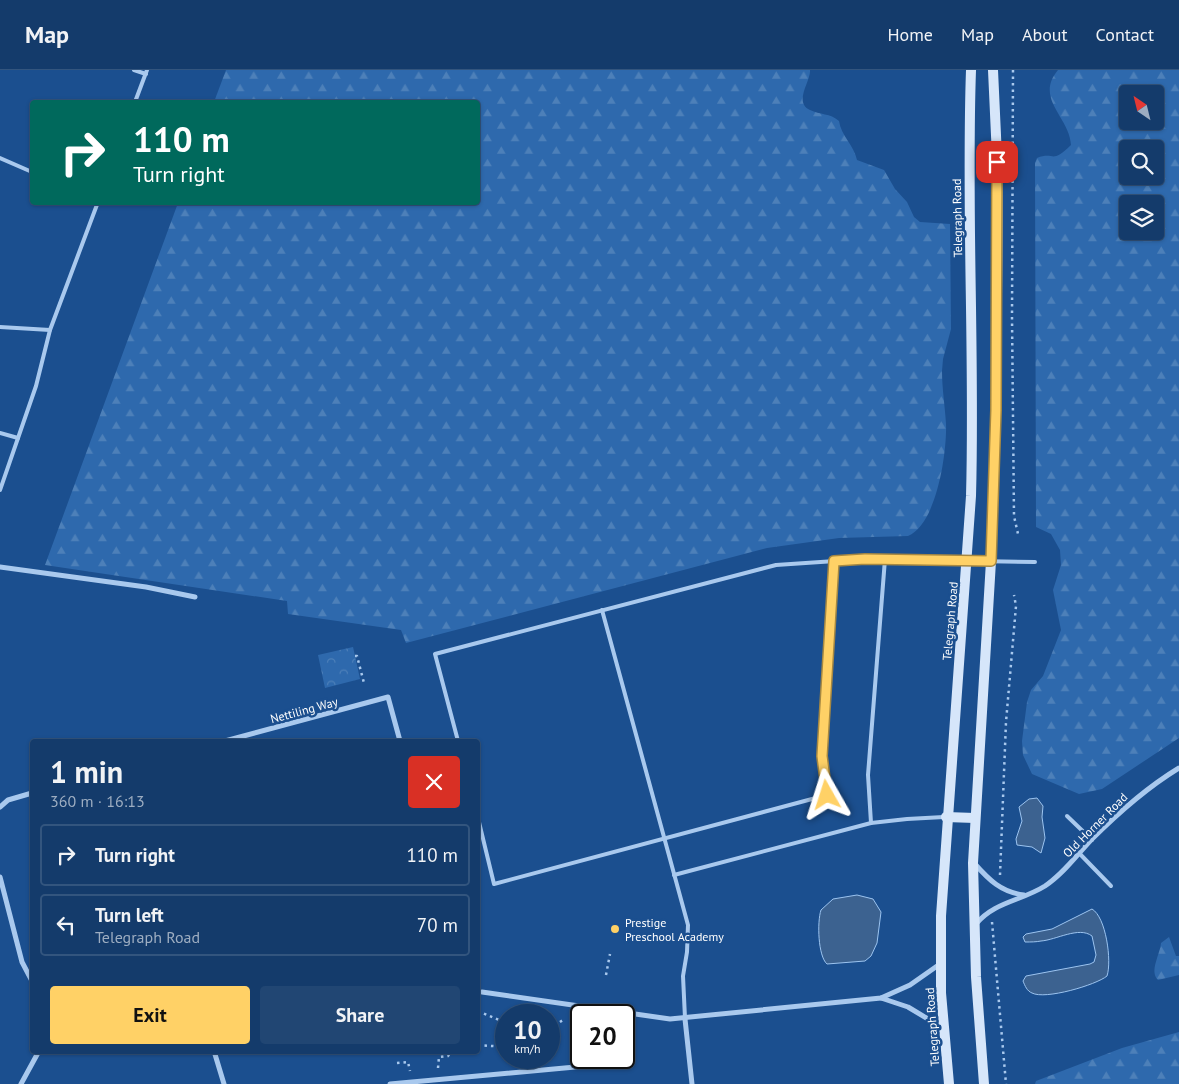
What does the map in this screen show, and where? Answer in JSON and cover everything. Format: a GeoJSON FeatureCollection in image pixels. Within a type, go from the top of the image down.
{"type":"FeatureCollection","features":[{"type":"Feature","properties":{"kind":"main road","name":"Telegraph Road"},"geometry":{"type":"LineString","coordinates":[[948,1084],[941,964],[941,916],[946,817],[967,561],[973,441],[968,155],[971,70]]}},
{"type":"Feature","properties":{"kind":"main road"},"geometry":{"type":"LineString","coordinates":[[984,1084],[974,927],[973,863],[991,561],[996,410],[998,179],[993,70]]}},
{"type":"Feature","properties":{"kind":"main road"},"geometry":{"type":"LineString","coordinates":[[946,817],[975,818]]}},
{"type":"Feature","properties":{"kind":"street"},"geometry":{"type":"LineString","coordinates":[[0,566],[146,587],[195,597]]}},
{"type":"Feature","properties":{"kind":"street","name":"Nettiling Way"},"geometry":{"type":"LineString","coordinates":[[233,739],[388,697],[399,739]]}},
{"type":"Feature","properties":{"kind":"street","name":"Old Horner Road"},"geometry":{"type":"LineString","coordinates":[[974,927],[989,910],[1045,886],[1140,795],[1179,768]]}},
{"type":"Feature","properties":{"kind":"street"},"geometry":{"type":"LineString","coordinates":[[0,807],[8,800],[30,794]]}},
{"type":"Feature","properties":{"kind":"street"},"geometry":{"type":"LineString","coordinates":[[973,863],[998,887],[1012,894],[1024,895]]}},
{"type":"Feature","properties":{"kind":"street"},"geometry":{"type":"LineString","coordinates":[[0,877],[22,962],[30,977]]}},
{"type":"Feature","properties":{"kind":"street"},"geometry":{"type":"LineString","coordinates":[[635,1014],[665,1019],[685,1019],[880,998],[910,985],[941,964]]}},
{"type":"Feature","properties":{"kind":"street"},"geometry":{"type":"LineString","coordinates":[[482,992],[570,1005]]}},
{"type":"Feature","properties":{"kind":"street"},"geometry":{"type":"LineString","coordinates":[[880,998],[912,1009],[944,1028]]}},
{"type":"Feature","properties":{"kind":"street"},"geometry":{"type":"LineString","coordinates":[[685,1019],[692,1084]]}},
{"type":"Feature","properties":{"kind":"street"},"geometry":{"type":"LineString","coordinates":[[21,1084],[36,1054]]}},
{"type":"Feature","properties":{"kind":"street"},"geometry":{"type":"LineString","coordinates":[[215,1054],[224,1084]]}},
{"type":"Feature","properties":{"kind":"street"},"geometry":{"type":"LineString","coordinates":[[390,1084],[570,1067]]}},
{"type":"Feature","properties":{"kind":"lane"},"geometry":{"type":"LineString","coordinates":[[134,70],[146,72],[136,100]]}},
{"type":"Feature","properties":{"kind":"lane"},"geometry":{"type":"LineString","coordinates":[[0,158],[30,171]]}},
{"type":"Feature","properties":{"kind":"lane"},"geometry":{"type":"LineString","coordinates":[[0,490],[36,386],[50,330],[97,205]]}},
{"type":"Feature","properties":{"kind":"lane"},"geometry":{"type":"LineString","coordinates":[[0,327],[50,330]]}},
{"type":"Feature","properties":{"kind":"lane"},"geometry":{"type":"LineString","coordinates":[[0,433],[18,438]]}},
{"type":"Feature","properties":{"kind":"lane"},"geometry":{"type":"LineString","coordinates":[[871,823],[868,775],[885,560]]}},
{"type":"Feature","properties":{"kind":"lane"},"geometry":{"type":"LineString","coordinates":[[457,739],[435,654],[776,565],[885,560],[1035,562]]}},
{"type":"Feature","properties":{"kind":"lane"},"geometry":{"type":"LineString","coordinates":[[480,826],[494,884],[827,795],[822,756],[834,561]]}},
{"type":"Feature","properties":{"kind":"lane"},"geometry":{"type":"LineString","coordinates":[[602,610],[688,925],[687,952],[683,976],[685,1019]]}},
{"type":"Feature","properties":{"kind":"lane"},"geometry":{"type":"LineString","coordinates":[[1068,816],[1092,840]]}},
{"type":"Feature","properties":{"kind":"lane"},"geometry":{"type":"LineString","coordinates":[[674,875],[871,823],[907,818],[946,817]]}},
{"type":"Feature","properties":{"kind":"lane"},"geometry":{"type":"LineString","coordinates":[[1079,854],[1110,886]]}},
{"type":"Feature","properties":{"kind":"path"},"geometry":{"type":"LineString","coordinates":[[1013,70],[1012,347],[1014,516],[1018,534]]}},
{"type":"Feature","properties":{"kind":"path"},"geometry":{"type":"LineString","coordinates":[[1000,880],[1006,722],[1016,606],[1014,595]]}},
{"type":"Feature","properties":{"kind":"path"},"geometry":{"type":"LineString","coordinates":[[355,656],[357,656],[364,683]]}},
{"type":"Feature","properties":{"kind":"path"},"geometry":{"type":"LineString","coordinates":[[992,918],[1006,1084]]}},
{"type":"Feature","properties":{"kind":"path"},"geometry":{"type":"LineString","coordinates":[[606,975],[610,954]]}},
{"type":"Feature","properties":{"kind":"path"},"geometry":{"type":"LineString","coordinates":[[480,1012],[495,1018]]}},
{"type":"Feature","properties":{"kind":"path"},"geometry":{"type":"LineString","coordinates":[[480,1045],[495,1046]]}},
{"type":"Feature","properties":{"kind":"path"},"geometry":{"type":"LineString","coordinates":[[438,1068],[439,1057],[448,1056],[449,1054]]}},
{"type":"Feature","properties":{"kind":"path"},"geometry":{"type":"LineString","coordinates":[[396,1063],[408,1062],[410,1071]]}},
{"type":"Feature","properties":{"kind":"green space"},"geometry":{"type":"Polygon","coordinates":[[[226,70],[810,70],[803,97],[805,106],[810,110],[839,121],[857,160],[884,170],[895,189],[907,202],[914,217],[920,222],[950,224],[951,329],[943,359],[942,371],[946,424],[945,452],[938,486],[926,517],[918,529],[908,536],[839,538],[767,548],[406,643],[401,630],[288,614],[287,601],[45,565],[177,205],[480,205],[480,100],[215,100],[226,70]]]}},
{"type":"Feature","properties":{"kind":"green space"},"geometry":{"type":"Polygon","coordinates":[[[1058,70],[1179,70],[1179,738],[1102,789],[1079,794],[1032,774],[1023,755],[1022,741],[1027,702],[1031,690],[1043,676],[1061,630],[1053,590],[1061,565],[1060,550],[1051,534],[1036,527],[1035,163],[1037,158],[1056,156],[1071,145],[1069,135],[1051,99],[1052,80],[1058,70]]]}},
{"type":"Feature","properties":{"kind":"green space"},"geometry":{"type":"Polygon","coordinates":[[[353,647],[360,679],[325,688],[318,655],[353,647]]]}},
{"type":"Feature","properties":{"kind":"green space"},"geometry":{"type":"Polygon","coordinates":[[[1169,937],[1176,956],[1179,956],[1179,975],[1158,980],[1155,968],[1161,943],[1169,937]]]}},
{"type":"Feature","properties":{"kind":"green space"},"geometry":{"type":"Polygon","coordinates":[[[1179,1032],[1179,1084],[1035,1084],[1036,1081],[1122,1048],[1179,1032]]]}},
{"type":"Feature","properties":{"kind":"shaded area"},"geometry":{"type":"Polygon","coordinates":[[[1037,798],[1043,806],[1042,817],[1045,838],[1041,853],[1032,847],[1017,845],[1016,839],[1022,821],[1019,807],[1029,799],[1037,798]]]}},
{"type":"Feature","properties":{"kind":"shaded area"},"geometry":{"type":"Polygon","coordinates":[[[857,895],[873,899],[881,912],[877,943],[871,956],[865,961],[827,964],[822,954],[819,938],[821,910],[833,899],[857,895]]]}},
{"type":"Feature","properties":{"kind":"shaded area"},"geometry":{"type":"Polygon","coordinates":[[[1092,909],[1101,921],[1107,940],[1109,960],[1107,976],[1082,987],[1059,993],[1039,995],[1029,991],[1023,981],[1026,976],[1090,964],[1094,962],[1096,955],[1092,936],[1087,933],[1074,933],[1033,942],[1025,942],[1023,937],[1026,934],[1052,929],[1092,909]]]}},
{"type":"Feature","properties":{"kind":"place","name":"Prestige Preschool Academy"},"geometry":{"type":"Point","coordinates":[615,929]}},
{"type":"Feature","properties":{"kind":"route"},"geometry":{"type":"LineString","coordinates":[[827,795],[828,789],[822,756],[834,561],[865,559],[991,561],[996,410],[997,162]]}}]}
